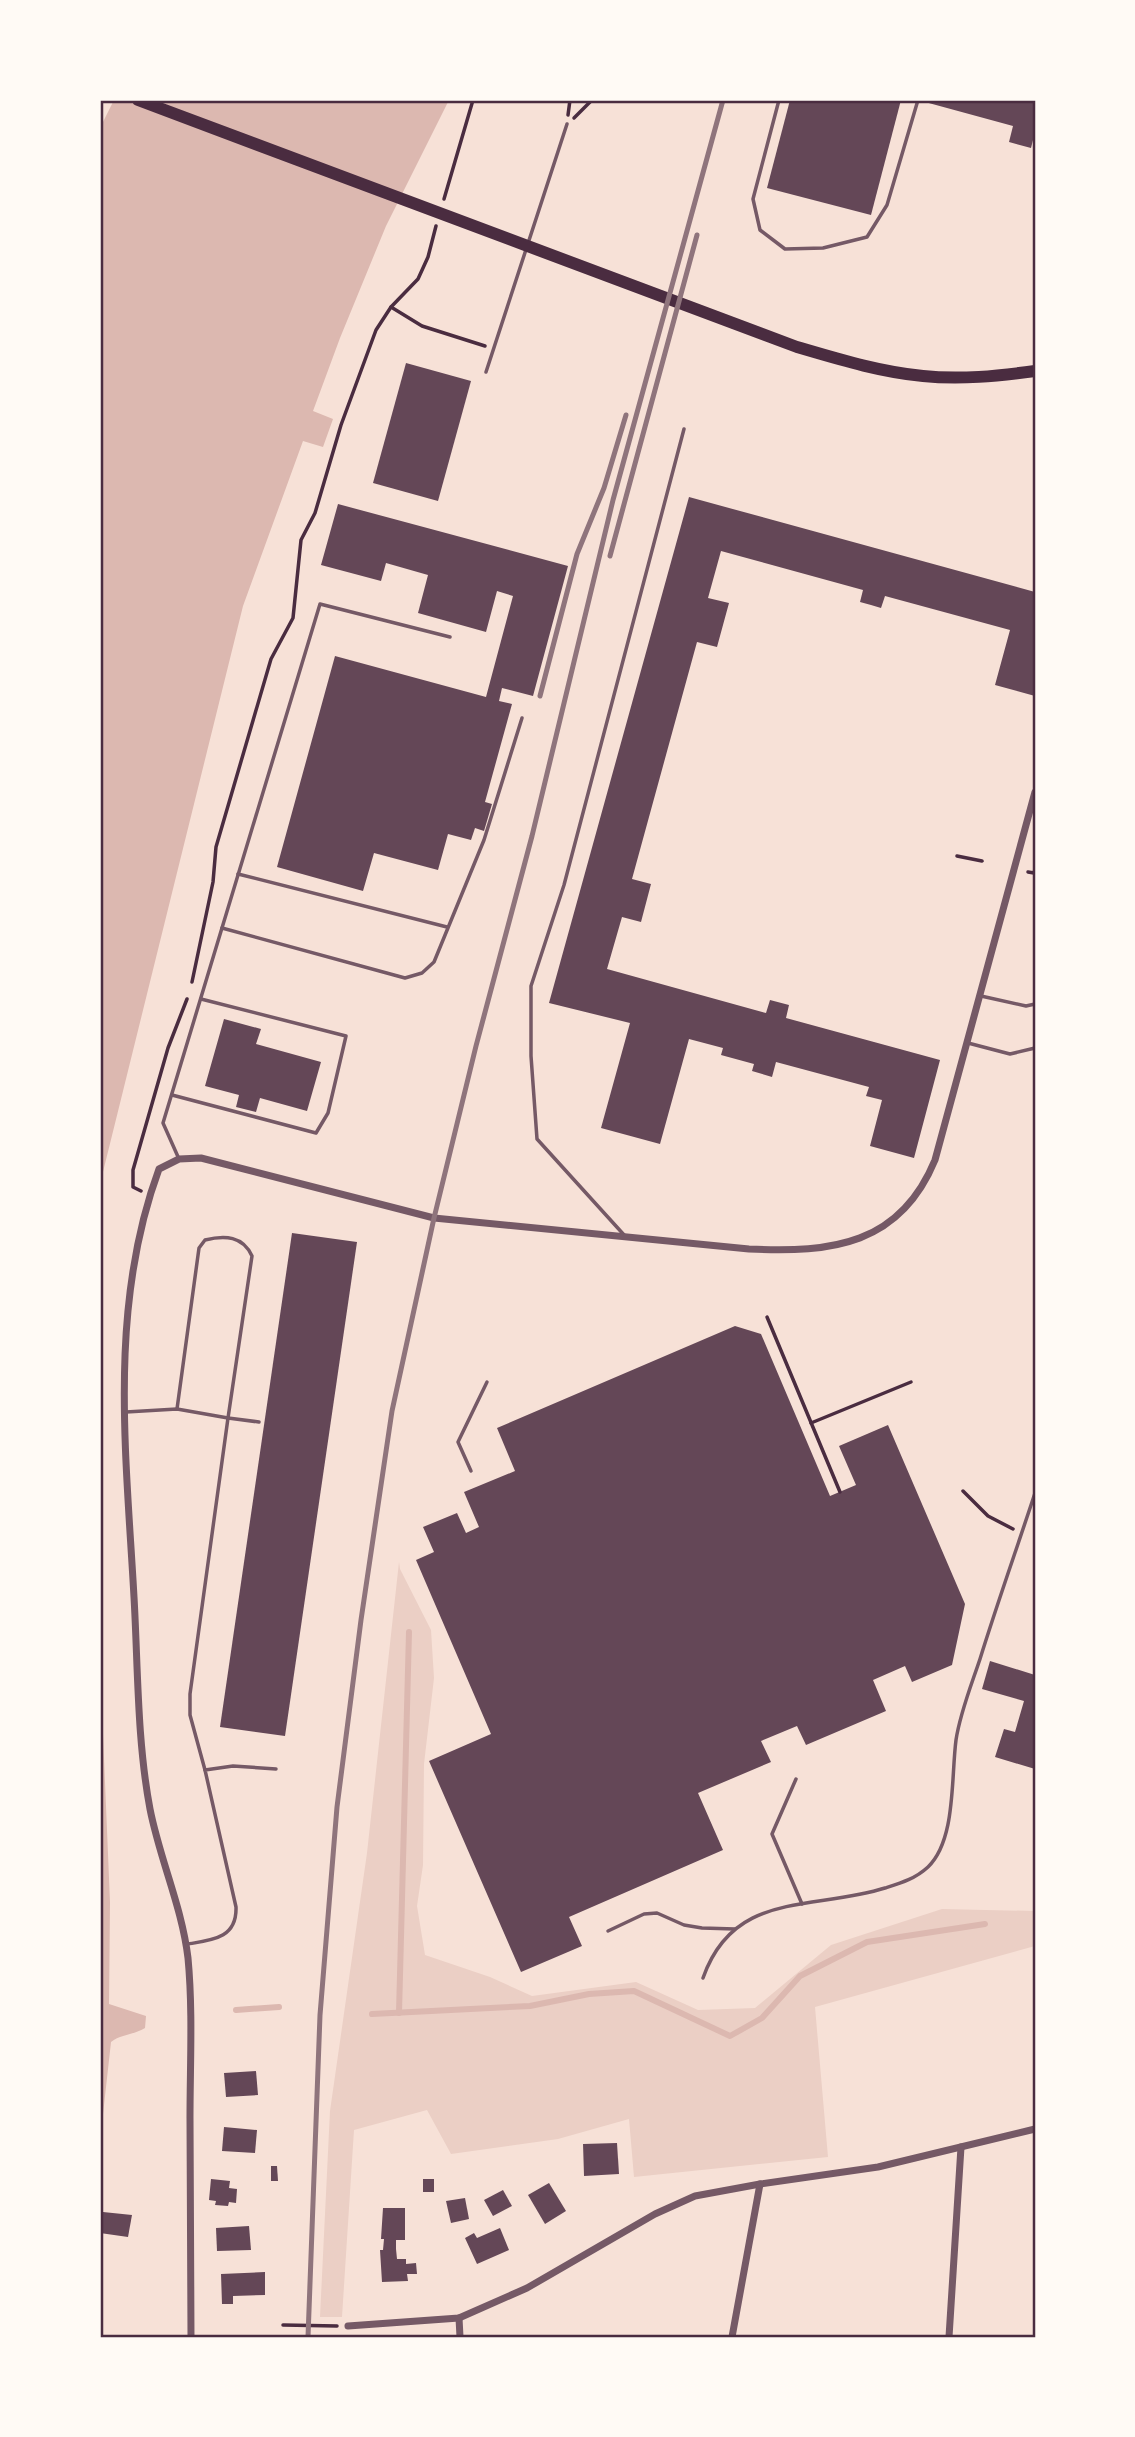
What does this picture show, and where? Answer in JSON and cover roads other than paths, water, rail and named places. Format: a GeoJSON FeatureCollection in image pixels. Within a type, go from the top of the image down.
{"type":"FeatureCollection","features":[{"type":"Feature","properties":{"kind":"main road"},"geometry":{"type":"LineString","coordinates":[[138,100],[797,347],[848,362],[923,376],[963,377],[1035,371]]}},
{"type":"Feature","properties":{"kind":"street"},"geometry":{"type":"LineString","coordinates":[[191,2337],[191,2026],[186,1945],[155,1830],[147,1786],[123,1412],[125,1319],[131,1276],[149,1196],[159,1170],[179,1159],[201,1157],[435,1218],[793,1251],[838,1245],[880,1228],[899,1216],[914,1200],[926,1180],[942,1138],[1035,792]]}},
{"type":"Feature","properties":{"kind":"street"},"geometry":{"type":"LineString","coordinates":[[348,2326],[459,2318],[527,2288],[655,2214],[695,2196],[760,2183],[878,2167],[1035,2129]]}},
{"type":"Feature","properties":{"kind":"street"},"geometry":{"type":"LineString","coordinates":[[950,2337],[961,2147]]}},
{"type":"Feature","properties":{"kind":"street"},"geometry":{"type":"LineString","coordinates":[[732,2337],[760,2183]]}},
{"type":"Feature","properties":{"kind":"street"},"geometry":{"type":"LineString","coordinates":[[459,2318],[460,2337]]}},
{"type":"Feature","properties":{"kind":"lane"},"geometry":{"type":"LineString","coordinates":[[779,100],[753,199],[760,230],[785,249],[823,248],[867,237],[887,205],[918,100]]}},
{"type":"Feature","properties":{"kind":"lane"},"geometry":{"type":"LineString","coordinates":[[486,372],[567,124]]}},
{"type":"Feature","properties":{"kind":"lane"},"geometry":{"type":"LineString","coordinates":[[626,1237],[537,1139],[531,1056],[531,986],[564,885],[684,429]]}},
{"type":"Feature","properties":{"kind":"lane"},"geometry":{"type":"LineString","coordinates":[[179,1159],[163,1123],[320,604],[450,637]]}},
{"type":"Feature","properties":{"kind":"lane"},"geometry":{"type":"LineString","coordinates":[[222,928],[405,978],[422,973],[434,962],[466,888],[522,718]]}},
{"type":"Feature","properties":{"kind":"lane"},"geometry":{"type":"LineString","coordinates":[[239,873],[447,927]]}},
{"type":"Feature","properties":{"kind":"lane"},"geometry":{"type":"LineString","coordinates":[[981,996],[1026,1006],[1035,1004]]}},
{"type":"Feature","properties":{"kind":"lane"},"geometry":{"type":"LineString","coordinates":[[172,1095],[316,1133],[328,1113],[346,1036],[201,999]]}},
{"type":"Feature","properties":{"kind":"lane"},"geometry":{"type":"LineString","coordinates":[[968,1043],[1010,1054],[1035,1048]]}},
{"type":"Feature","properties":{"kind":"lane"},"geometry":{"type":"LineString","coordinates":[[177,1409],[199,1248],[205,1240],[221,1236],[237,1239],[248,1247],[252,1256],[190,1694],[190,1715],[236,1907],[236,1920],[226,1934],[186,1945]]}},
{"type":"Feature","properties":{"kind":"lane"},"geometry":{"type":"LineString","coordinates":[[471,1471],[458,1442],[487,1382]]}},
{"type":"Feature","properties":{"kind":"lane"},"geometry":{"type":"LineString","coordinates":[[123,1412],[177,1409],[259,1422]]}},
{"type":"Feature","properties":{"kind":"lane"},"geometry":{"type":"LineString","coordinates":[[703,1978],[710,1958],[720,1943],[747,1919],[772,1910],[862,1895],[910,1880],[929,1866],[943,1844],[948,1822],[959,1725],[1035,1493]]}},
{"type":"Feature","properties":{"kind":"lane"},"geometry":{"type":"LineString","coordinates":[[205,1770],[233,1766],[276,1769]]}},
{"type":"Feature","properties":{"kind":"lane"},"geometry":{"type":"LineString","coordinates":[[796,1779],[772,1834],[802,1904]]}},
{"type":"Feature","properties":{"kind":"lane"},"geometry":{"type":"LineString","coordinates":[[608,1931],[644,1914],[657,1913],[684,1925],[735,1929]]}},
{"type":"Feature","properties":{"kind":"waterway"},"geometry":{"type":"LineString","coordinates":[[399,2013],[409,1632]]}},
{"type":"Feature","properties":{"kind":"waterway"},"geometry":{"type":"LineString","coordinates":[[372,2014],[530,2006],[589,1994],[634,1991],[730,2036],[762,2018],[800,1976],[867,1942],[985,1924]]}},
{"type":"Feature","properties":{"kind":"waterway"},"geometry":{"type":"LineString","coordinates":[[236,2010],[279,2007]]}},
{"type":"Feature","properties":{"kind":"railway"},"geometry":{"type":"LineString","coordinates":[[308,2337],[320,2015],[337,1807],[392,1411],[434,1218],[532,836],[613,500],[723,100]]}},
{"type":"Feature","properties":{"kind":"railway"},"geometry":{"type":"LineString","coordinates":[[610,556],[697,235]]}},
{"type":"Feature","properties":{"kind":"railway"},"geometry":{"type":"LineString","coordinates":[[540,696],[577,554],[604,488],[626,415]]}}]}
